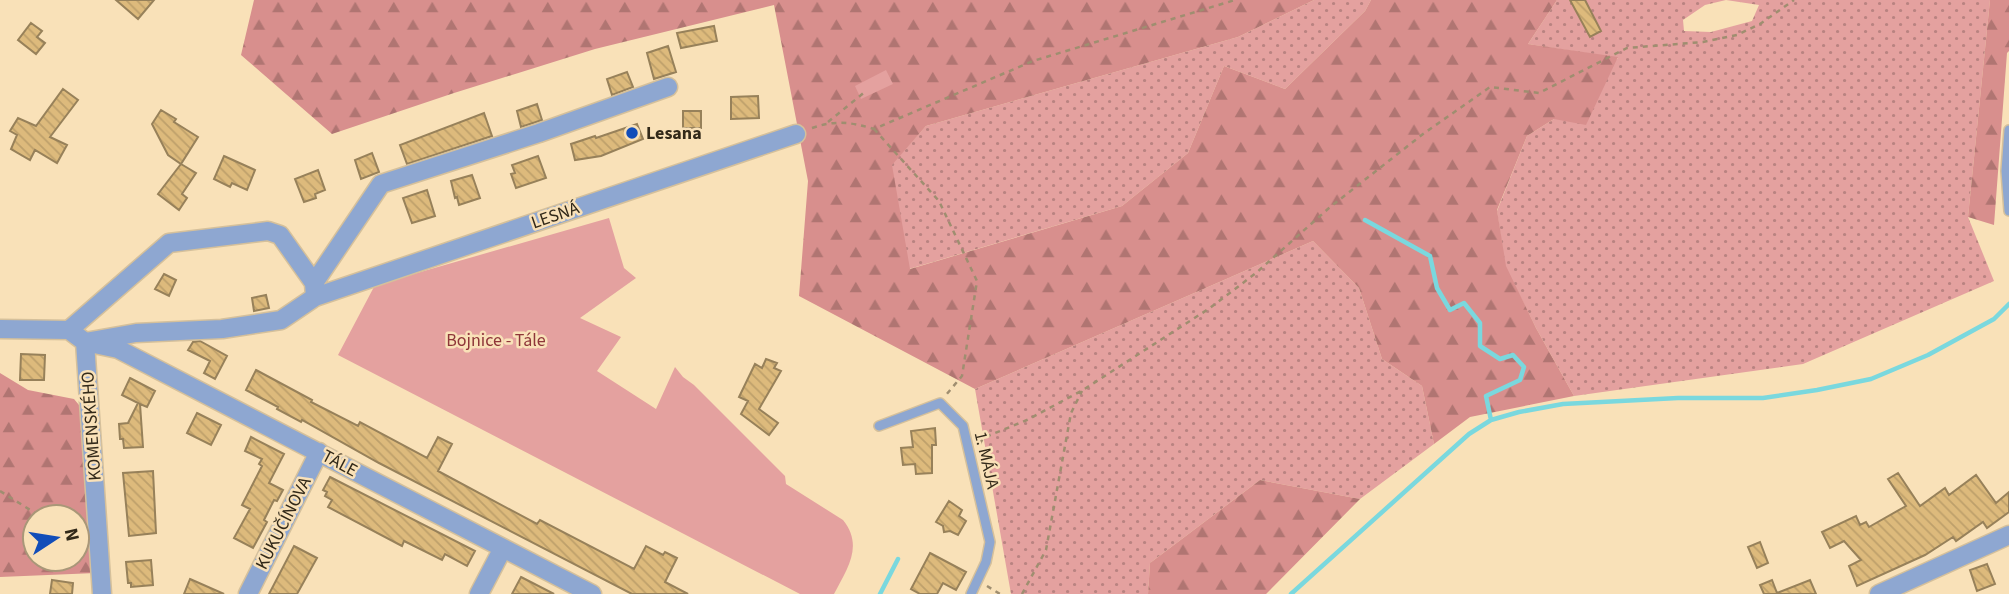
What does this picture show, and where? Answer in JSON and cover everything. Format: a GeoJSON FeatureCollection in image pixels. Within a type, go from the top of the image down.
{"type":"FeatureCollection","features":[{"type":"Feature","properties":{"kind":"street","name":"LESNÁ"},"geometry":{"type":"LineString","coordinates":[[85,342],[136,333],[222,329],[281,320],[314,290],[381,184],[668,87]]}},
{"type":"Feature","properties":{"kind":"street","name":"LESNÁ"},"geometry":{"type":"LineString","coordinates":[[314,290],[796,134]]}},
{"type":"Feature","properties":{"kind":"street"},"geometry":{"type":"LineString","coordinates":[[69,330],[169,243],[268,232],[280,235],[314,290]]}},
{"type":"Feature","properties":{"kind":"street"},"geometry":{"type":"LineString","coordinates":[[0,329],[69,330],[85,342]]}},
{"type":"Feature","properties":{"kind":"street","name":"TÁLE"},"geometry":{"type":"LineString","coordinates":[[85,342],[118,349],[592,594]]}},
{"type":"Feature","properties":{"kind":"street","name":"KOMENSKÉHO"},"geometry":{"type":"LineString","coordinates":[[85,342],[102,594]]}},
{"type":"Feature","properties":{"kind":"street","name":"KUKUČÍNOVA"},"geometry":{"type":"LineString","coordinates":[[248,594],[319,452]]}},
{"type":"Feature","properties":{"kind":"street"},"geometry":{"type":"LineString","coordinates":[[1879,594],[2009,535]]}},
{"type":"Feature","properties":{"kind":"street"},"geometry":{"type":"LineString","coordinates":[[480,594],[503,548]]}},
{"type":"Feature","properties":{"kind":"lane"},"geometry":{"type":"LineString","coordinates":[[2009,130],[2006,172],[2009,211]]}},
{"type":"Feature","properties":{"kind":"lane"},"geometry":{"type":"LineString","coordinates":[[879,426],[940,403]]}},
{"type":"Feature","properties":{"kind":"lane","name":"1. MÁJA"},"geometry":{"type":"LineString","coordinates":[[940,403],[963,426],[990,542],[986,562],[971,594]]}},
{"type":"Feature","properties":{"kind":"path"},"geometry":{"type":"LineString","coordinates":[[874,128],[1033,61],[1235,0]]}},
{"type":"Feature","properties":{"kind":"path"},"geometry":{"type":"LineString","coordinates":[[972,463],[983,438],[1027,420],[1083,390],[1210,308],[1329,208],[1423,134],[1490,87],[1539,93],[1627,48],[1703,42],[1737,35],[1760,24],[1794,0]]}},
{"type":"Feature","properties":{"kind":"path"},"geometry":{"type":"LineString","coordinates":[[866,92],[828,122],[850,122],[874,128],[939,201],[977,281],[962,376],[940,403]]}},
{"type":"Feature","properties":{"kind":"path"},"geometry":{"type":"LineString","coordinates":[[1022,594],[1046,550],[1071,413],[1083,390]]}},
{"type":"Feature","properties":{"kind":"path"},"geometry":{"type":"LineString","coordinates":[[0,491],[21,504]]}},
{"type":"Feature","properties":{"kind":"green space"},"geometry":{"type":"Polygon","coordinates":[[[254,0],[1314,0],[1238,37],[926,126],[892,165],[910,269],[1122,206],[1188,153],[1224,66],[1285,89],[1365,11],[1371,0],[1557,0],[1528,44],[1618,57],[1586,125],[1554,119],[1527,136],[1497,210],[1506,266],[1536,328],[1574,396],[1470,417],[1434,444],[1422,386],[1382,359],[1359,288],[1313,241],[975,389],[799,296],[808,181],[774,5],[595,49],[332,134],[241,55],[254,0]]]}},
{"type":"Feature","properties":{"kind":"green space"},"geometry":{"type":"Polygon","coordinates":[[[1314,0],[1371,0],[1365,11],[1285,89],[1224,66],[1188,153],[1122,206],[909,269],[891,165],[926,126],[1238,37],[1314,0]]]}},
{"type":"Feature","properties":{"kind":"green space"},"geometry":{"type":"Polygon","coordinates":[[[1557,0],[1726,0],[1990,0],[1968,217],[1994,281],[1803,364],[1574,396],[1505,266],[1497,211],[1527,136],[1554,119],[1618,58],[1528,44],[1557,0]],[[1726,0],[1705,5],[1683,20],[1684,31],[1711,32],[1752,21],[1759,5],[1726,0]]]}},
{"type":"Feature","properties":{"kind":"green space"},"geometry":{"type":"Polygon","coordinates":[[[1990,0],[2009,0],[2009,51],[1994,225],[1968,217],[1990,0]]]}},
{"type":"Feature","properties":{"kind":"green space"},"geometry":{"type":"Polygon","coordinates":[[[886,70],[893,84],[861,99],[855,86],[886,70]]]}},
{"type":"Feature","properties":{"kind":"green space","name":"Bojnice - Tále"},"geometry":{"type":"Polygon","coordinates":[[[609,218],[624,268],[636,278],[580,318],[621,337],[597,371],[656,409],[675,367],[785,476],[786,484],[843,520],[849,530],[853,548],[848,566],[834,594],[800,594],[338,355],[375,285],[609,218]]]}},
{"type":"Feature","properties":{"kind":"green space"},"geometry":{"type":"Polygon","coordinates":[[[1313,241],[1359,288],[1382,359],[1422,386],[1434,444],[1360,499],[1260,480],[1150,563],[1148,594],[1011,594],[975,389],[1313,241]]]}},
{"type":"Feature","properties":{"kind":"green space"},"geometry":{"type":"Polygon","coordinates":[[[0,373],[28,390],[74,399],[84,411],[91,503],[21,503],[21,573],[91,573],[91,506],[96,573],[0,577],[0,373]]]}},
{"type":"Feature","properties":{"kind":"green space"},"geometry":{"type":"Polygon","coordinates":[[[1260,480],[1360,499],[1266,594],[1148,594],[1150,563],[1260,480]]]}},
{"type":"Feature","properties":{"kind":"building"},"geometry":{"type":"Polygon","coordinates":[[[116,0],[154,0],[138,19],[116,0]]]}},
{"type":"Feature","properties":{"kind":"building"},"geometry":{"type":"Polygon","coordinates":[[[1570,0],[1585,0],[1601,31],[1590,37],[1570,0]]]}},
{"type":"Feature","properties":{"kind":"building"},"geometry":{"type":"Polygon","coordinates":[[[31,23],[42,31],[37,37],[45,43],[36,54],[18,40],[31,23]]]}},
{"type":"Feature","properties":{"kind":"building"},"geometry":{"type":"Polygon","coordinates":[[[714,26],[717,41],[681,48],[677,33],[714,26]]]}},
{"type":"Feature","properties":{"kind":"building"},"geometry":{"type":"Polygon","coordinates":[[[668,46],[676,72],[654,79],[647,53],[668,46]]]}},
{"type":"Feature","properties":{"kind":"building"},"geometry":{"type":"Polygon","coordinates":[[[627,72],[633,87],[612,95],[607,79],[627,72]]]}},
{"type":"Feature","properties":{"kind":"building"},"geometry":{"type":"Polygon","coordinates":[[[63,89],[78,100],[50,137],[67,145],[57,163],[35,150],[30,160],[11,149],[17,135],[10,131],[18,118],[36,126],[63,89]]]}},
{"type":"Feature","properties":{"kind":"building"},"geometry":{"type":"Polygon","coordinates":[[[758,96],[759,118],[731,119],[731,97],[758,96]]]}},
{"type":"Feature","properties":{"kind":"building"},"geometry":{"type":"Polygon","coordinates":[[[537,104],[542,120],[521,127],[517,111],[537,104]]]}},
{"type":"Feature","properties":{"kind":"building"},"geometry":{"type":"Polygon","coordinates":[[[161,110],[198,137],[181,164],[168,155],[152,124],[161,110]]]}},
{"type":"Feature","properties":{"kind":"building"},"geometry":{"type":"Polygon","coordinates":[[[683,111],[701,111],[701,128],[683,128],[683,111]]]}},
{"type":"Feature","properties":{"kind":"building"},"geometry":{"type":"Polygon","coordinates":[[[484,113],[492,136],[407,164],[400,145],[484,113]]]}},
{"type":"Feature","properties":{"kind":"building"},"geometry":{"type":"Polygon","coordinates":[[[637,124],[643,139],[601,156],[575,160],[571,144],[637,124]]]}},
{"type":"Feature","properties":{"kind":"building"},"geometry":{"type":"Polygon","coordinates":[[[372,153],[379,172],[361,179],[355,160],[372,153]]]}},
{"type":"Feature","properties":{"kind":"building"},"geometry":{"type":"Polygon","coordinates":[[[224,156],[255,170],[247,190],[232,183],[230,187],[214,179],[224,156]]]}},
{"type":"Feature","properties":{"kind":"building"},"geometry":{"type":"Polygon","coordinates":[[[538,156],[546,178],[516,188],[511,174],[515,173],[512,165],[538,156]]]}},
{"type":"Feature","properties":{"kind":"building"},"geometry":{"type":"Polygon","coordinates":[[[181,164],[196,173],[182,194],[187,198],[179,210],[158,194],[181,164]]]}},
{"type":"Feature","properties":{"kind":"building"},"geometry":{"type":"Polygon","coordinates":[[[318,170],[325,190],[315,194],[316,198],[304,202],[295,179],[318,170]]]}},
{"type":"Feature","properties":{"kind":"building"},"geometry":{"type":"Polygon","coordinates":[[[472,175],[480,198],[459,205],[451,181],[472,175]]]}},
{"type":"Feature","properties":{"kind":"building"},"geometry":{"type":"Polygon","coordinates":[[[427,190],[435,216],[412,223],[403,198],[427,190]]]}},
{"type":"Feature","properties":{"kind":"building"},"geometry":{"type":"Polygon","coordinates":[[[164,274],[176,280],[169,296],[155,289],[164,274]]]}},
{"type":"Feature","properties":{"kind":"building"},"geometry":{"type":"Polygon","coordinates":[[[266,295],[269,308],[254,311],[252,298],[266,295]]]}},
{"type":"Feature","properties":{"kind":"building"},"geometry":{"type":"Polygon","coordinates":[[[200,341],[227,356],[215,379],[204,373],[210,361],[188,350],[193,342],[200,341]]]}},
{"type":"Feature","properties":{"kind":"building"},"geometry":{"type":"Polygon","coordinates":[[[21,354],[45,355],[44,380],[20,380],[21,354]]]}},
{"type":"Feature","properties":{"kind":"building"},"geometry":{"type":"Polygon","coordinates":[[[766,359],[777,363],[774,368],[781,371],[759,409],[778,423],[769,435],[741,414],[748,401],[739,397],[755,364],[762,368],[766,359]]]}},
{"type":"Feature","properties":{"kind":"building"},"geometry":{"type":"Polygon","coordinates":[[[256,370],[312,400],[311,402],[358,426],[360,422],[427,458],[438,437],[452,444],[438,471],[537,524],[540,520],[634,569],[646,546],[663,555],[665,552],[677,558],[665,582],[688,594],[632,594],[379,463],[246,390],[256,370]]]}},
{"type":"Feature","properties":{"kind":"building"},"geometry":{"type":"Polygon","coordinates":[[[130,378],[155,391],[147,407],[140,404],[143,447],[124,448],[119,424],[128,423],[138,403],[122,395],[130,378]]]}},
{"type":"Feature","properties":{"kind":"building"},"geometry":{"type":"Polygon","coordinates":[[[197,413],[221,425],[211,445],[187,433],[197,413]]]}},
{"type":"Feature","properties":{"kind":"building"},"geometry":{"type":"Polygon","coordinates":[[[935,428],[936,445],[932,445],[932,473],[916,474],[915,464],[903,465],[901,448],[913,447],[911,431],[935,428]]]}},
{"type":"Feature","properties":{"kind":"building"},"geometry":{"type":"Polygon","coordinates":[[[251,437],[284,454],[269,483],[283,490],[277,501],[274,500],[264,520],[267,522],[253,548],[234,538],[250,509],[242,505],[262,466],[259,464],[262,459],[245,451],[251,437]]]}},
{"type":"Feature","properties":{"kind":"building"},"geometry":{"type":"Polygon","coordinates":[[[153,471],[156,533],[129,536],[123,473],[153,471]]]}},
{"type":"Feature","properties":{"kind":"building"},"geometry":{"type":"Polygon","coordinates":[[[1898,473],[1920,506],[1945,488],[1949,495],[1976,475],[1996,503],[2009,492],[2009,512],[1987,528],[1983,522],[1956,541],[1953,537],[1925,555],[1857,586],[1849,566],[1861,560],[1844,541],[1830,548],[1822,532],[1856,516],[1860,525],[1866,522],[1869,527],[1906,506],[1888,479],[1898,473]]]}},
{"type":"Feature","properties":{"kind":"building"},"geometry":{"type":"Polygon","coordinates":[[[330,477],[475,551],[467,566],[445,554],[442,560],[404,541],[402,546],[328,507],[332,500],[325,496],[327,492],[323,490],[330,477]]]}},
{"type":"Feature","properties":{"kind":"building"},"geometry":{"type":"Polygon","coordinates":[[[949,501],[962,510],[959,516],[966,521],[958,535],[950,531],[944,532],[943,526],[936,522],[949,501]]]}},
{"type":"Feature","properties":{"kind":"building"},"geometry":{"type":"Polygon","coordinates":[[[1760,542],[1768,563],[1757,568],[1748,547],[1760,542]]]}},
{"type":"Feature","properties":{"kind":"building"},"geometry":{"type":"Polygon","coordinates":[[[294,546],[317,558],[297,594],[269,594],[294,546]]]}},
{"type":"Feature","properties":{"kind":"building"},"geometry":{"type":"Polygon","coordinates":[[[930,553],[966,572],[956,590],[943,583],[937,594],[920,594],[911,589],[930,553]]]}},
{"type":"Feature","properties":{"kind":"building"},"geometry":{"type":"Polygon","coordinates":[[[151,560],[153,585],[131,587],[131,583],[128,583],[126,562],[151,560]]]}},
{"type":"Feature","properties":{"kind":"building"},"geometry":{"type":"Polygon","coordinates":[[[1987,564],[1995,584],[1977,591],[1970,570],[1987,564]]]}},
{"type":"Feature","properties":{"kind":"building"},"geometry":{"type":"Polygon","coordinates":[[[521,577],[554,594],[512,594],[521,577]]]}},
{"type":"Feature","properties":{"kind":"building"},"geometry":{"type":"Polygon","coordinates":[[[190,579],[224,594],[184,594],[190,579]]]}},
{"type":"Feature","properties":{"kind":"building"},"geometry":{"type":"Polygon","coordinates":[[[52,580],[73,583],[72,594],[50,594],[52,580]]]}},
{"type":"Feature","properties":{"kind":"building"},"geometry":{"type":"Polygon","coordinates":[[[1772,580],[1777,593],[1810,580],[1816,594],[1764,594],[1760,585],[1772,580]]]}},
{"type":"Feature","properties":{"kind":"waterway"},"geometry":{"type":"LineString","coordinates":[[1365,220],[1430,256],[1437,288],[1450,310],[1464,303],[1480,323],[1480,346],[1500,359],[1513,355],[1524,367],[1520,380],[1486,396],[1491,420]]}},
{"type":"Feature","properties":{"kind":"waterway"},"geometry":{"type":"LineString","coordinates":[[1291,594],[1469,434],[1491,420],[1563,404],[1678,398],[1763,398],[1871,379],[1928,355],[1994,319],[2009,304]]}},
{"type":"Feature","properties":{"kind":"waterway"},"geometry":{"type":"LineString","coordinates":[[880,594],[898,559]]}},
{"type":"Feature","properties":{"kind":"place","name":"Lesana"},"geometry":{"type":"Point","coordinates":[632,133]}}]}
